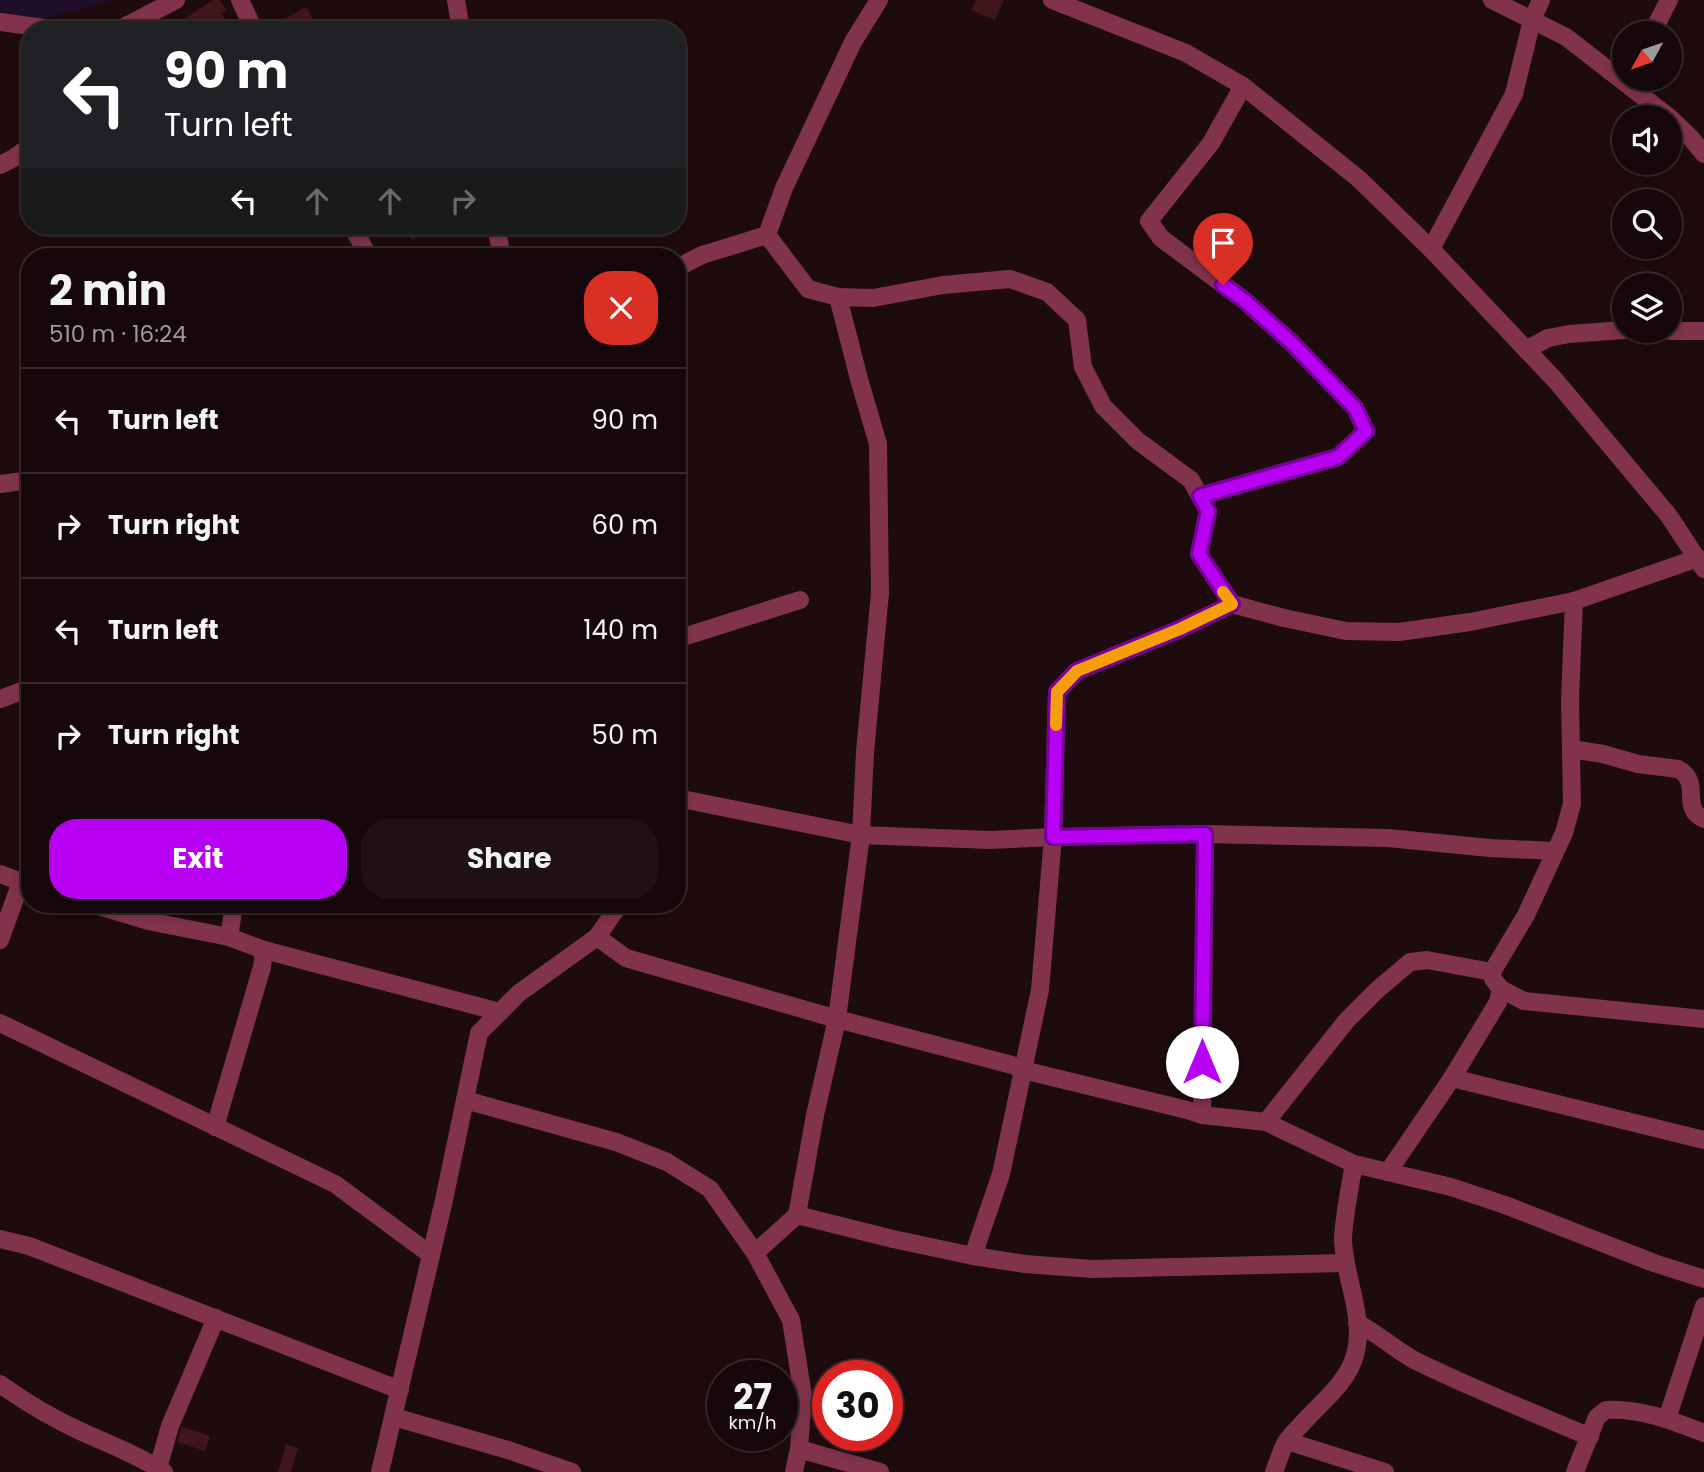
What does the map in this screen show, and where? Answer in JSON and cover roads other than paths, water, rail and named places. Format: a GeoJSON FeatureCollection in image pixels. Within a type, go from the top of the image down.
{"type":"FeatureCollection","features":[{"type":"Feature","properties":{"kind":"street"},"geometry":{"type":"LineString","coordinates":[[136,21],[176,0]]}},
{"type":"Feature","properties":{"kind":"street"},"geometry":{"type":"LineString","coordinates":[[240,0],[250,21]]}},
{"type":"Feature","properties":{"kind":"street"},"geometry":{"type":"LineString","coordinates":[[456,0],[460,21]]}},
{"type":"Feature","properties":{"kind":"street"},"geometry":{"type":"LineString","coordinates":[[767,235],[785,188],[853,42],[879,0]]}},
{"type":"Feature","properties":{"kind":"street"},"geometry":{"type":"LineString","coordinates":[[973,1256],[1001,1174],[1040,990],[1053,837],[1057,692],[1077,671],[1180,629],[1232,604],[1346,631],[1399,632],[1471,622],[1574,601],[1701,564],[1669,516],[1556,382],[1431,249],[1359,179],[1242,86],[1186,53],[1052,0]]}},
{"type":"Feature","properties":{"kind":"street"},"geometry":{"type":"LineString","coordinates":[[1492,0],[1566,37],[1612,70]]}},
{"type":"Feature","properties":{"kind":"street"},"geometry":{"type":"LineString","coordinates":[[1431,249],[1514,94],[1532,20],[1541,0]]}},
{"type":"Feature","properties":{"kind":"street"},"geometry":{"type":"LineString","coordinates":[[1658,21],[1669,0]]}},
{"type":"Feature","properties":{"kind":"street"},"geometry":{"type":"LineString","coordinates":[[0,22],[21,25]]}},
{"type":"Feature","properties":{"kind":"street"},"geometry":{"type":"LineString","coordinates":[[1200,496],[1338,457],[1366,431],[1355,408],[1292,343],[1244,300],[1161,238],[1149,221],[1211,143],[1242,86]]}},
{"type":"Feature","properties":{"kind":"street"},"geometry":{"type":"LineString","coordinates":[[1638,91],[1654,105]]}},
{"type":"Feature","properties":{"kind":"street"},"geometry":{"type":"LineString","coordinates":[[1682,129],[1704,154]]}},
{"type":"Feature","properties":{"kind":"street"},"geometry":{"type":"LineString","coordinates":[[0,165],[21,153]]}},
{"type":"Feature","properties":{"kind":"street"},"geometry":{"type":"LineString","coordinates":[[686,263],[702,255],[767,235]]}},
{"type":"Feature","properties":{"kind":"street"},"geometry":{"type":"LineString","coordinates":[[767,235],[808,289],[838,296],[873,298],[943,285],[1010,279],[1047,292],[1077,320],[1083,367],[1102,406],[1138,442],[1191,480],[1208,511],[1199,554],[1232,604]]}},
{"type":"Feature","properties":{"kind":"street"},"geometry":{"type":"LineString","coordinates":[[755,1253],[797,1215],[815,1115],[837,1018],[861,835],[865,752],[880,593],[878,444],[838,296]]}},
{"type":"Feature","properties":{"kind":"street"},"geometry":{"type":"LineString","coordinates":[[1526,350],[1548,338],[1612,331]]}},
{"type":"Feature","properties":{"kind":"street"},"geometry":{"type":"LineString","coordinates":[[1682,331],[1704,331]]}},
{"type":"Feature","properties":{"kind":"street"},"geometry":{"type":"LineString","coordinates":[[0,484],[21,481]]}},
{"type":"Feature","properties":{"kind":"street"},"geometry":{"type":"LineString","coordinates":[[686,636],[800,600]]}},
{"type":"Feature","properties":{"kind":"street"},"geometry":{"type":"LineString","coordinates":[[1574,601],[1570,699],[1573,804],[1564,834],[1526,915],[1492,972],[1493,979],[1501,989],[1524,1001],[1704,1019]]}},
{"type":"Feature","properties":{"kind":"street"},"geometry":{"type":"LineString","coordinates":[[0,699],[21,691]]}},
{"type":"Feature","properties":{"kind":"street"},"geometry":{"type":"LineString","coordinates":[[1571,749],[1683,771],[1691,783],[1693,809],[1704,819]]}},
{"type":"Feature","properties":{"kind":"street"},"geometry":{"type":"LineString","coordinates":[[686,800],[861,835],[990,840],[1205,834],[1388,838],[1555,851]]}},
{"type":"Feature","properties":{"kind":"street"},"geometry":{"type":"LineString","coordinates":[[1202,1115],[1205,834]]}},
{"type":"Feature","properties":{"kind":"street"},"geometry":{"type":"LineString","coordinates":[[0,874],[21,882]]}},
{"type":"Feature","properties":{"kind":"street"},"geometry":{"type":"LineString","coordinates":[[0,940],[21,892]]}},
{"type":"Feature","properties":{"kind":"street"},"geometry":{"type":"LineString","coordinates":[[122,913],[229,937],[264,950],[500,1012]]}},
{"type":"Feature","properties":{"kind":"street"},"geometry":{"type":"LineString","coordinates":[[229,937],[233,913]]}},
{"type":"Feature","properties":{"kind":"street"},"geometry":{"type":"LineString","coordinates":[[380,1472],[431,1255],[479,1032],[519,993],[597,937],[614,913]]}},
{"type":"Feature","properties":{"kind":"street"},"geometry":{"type":"LineString","coordinates":[[597,937],[626,958],[1023,1070],[1202,1115],[1266,1122],[1354,1164],[1451,1187],[1704,1279]]}},
{"type":"Feature","properties":{"kind":"street"},"geometry":{"type":"LineString","coordinates":[[215,1127],[262,967],[264,950]]}},
{"type":"Feature","properties":{"kind":"street"},"geometry":{"type":"LineString","coordinates":[[1266,1122],[1347,1020],[1410,962],[1427,960],[1492,972]]}},
{"type":"Feature","properties":{"kind":"street"},"geometry":{"type":"LineString","coordinates":[[1388,1172],[1452,1078],[1498,1002],[1501,989]]}},
{"type":"Feature","properties":{"kind":"street"},"geometry":{"type":"LineString","coordinates":[[0,1023],[335,1184],[431,1255]]}},
{"type":"Feature","properties":{"kind":"street"},"geometry":{"type":"LineString","coordinates":[[1452,1078],[1704,1140]]}},
{"type":"Feature","properties":{"kind":"street"},"geometry":{"type":"LineString","coordinates":[[465,1100],[617,1142],[667,1162],[710,1189],[755,1253],[791,1320],[803,1396],[799,1449],[794,1472]]}},
{"type":"Feature","properties":{"kind":"street"},"geometry":{"type":"LineString","coordinates":[[1274,1472],[1287,1441],[1349,1372],[1356,1352],[1357,1323],[1343,1238],[1354,1164]]}},
{"type":"Feature","properties":{"kind":"street"},"geometry":{"type":"LineString","coordinates":[[797,1215],[893,1239],[1025,1264],[1092,1269],[1346,1263]]}},
{"type":"Feature","properties":{"kind":"street"},"geometry":{"type":"LineString","coordinates":[[0,1239],[29,1247],[400,1390]]}},
{"type":"Feature","properties":{"kind":"street"},"geometry":{"type":"LineString","coordinates":[[1667,1419],[1704,1306]]}},
{"type":"Feature","properties":{"kind":"street"},"geometry":{"type":"LineString","coordinates":[[0,1384],[57,1420],[161,1470],[170,1426],[216,1318]]}},
{"type":"Feature","properties":{"kind":"street"},"geometry":{"type":"LineString","coordinates":[[1357,1323],[1426,1366],[1590,1437]]}},
{"type":"Feature","properties":{"kind":"street"},"geometry":{"type":"LineString","coordinates":[[1575,1472],[1597,1417],[1606,1410],[1631,1411],[1667,1419],[1704,1433]]}},
{"type":"Feature","properties":{"kind":"street"},"geometry":{"type":"LineString","coordinates":[[394,1417],[508,1450],[572,1472]]}},
{"type":"Feature","properties":{"kind":"street"},"geometry":{"type":"LineString","coordinates":[[1287,1441],[1385,1472]]}},
{"type":"Feature","properties":{"kind":"street"},"geometry":{"type":"LineString","coordinates":[[799,1449],[880,1472]]}}]}
